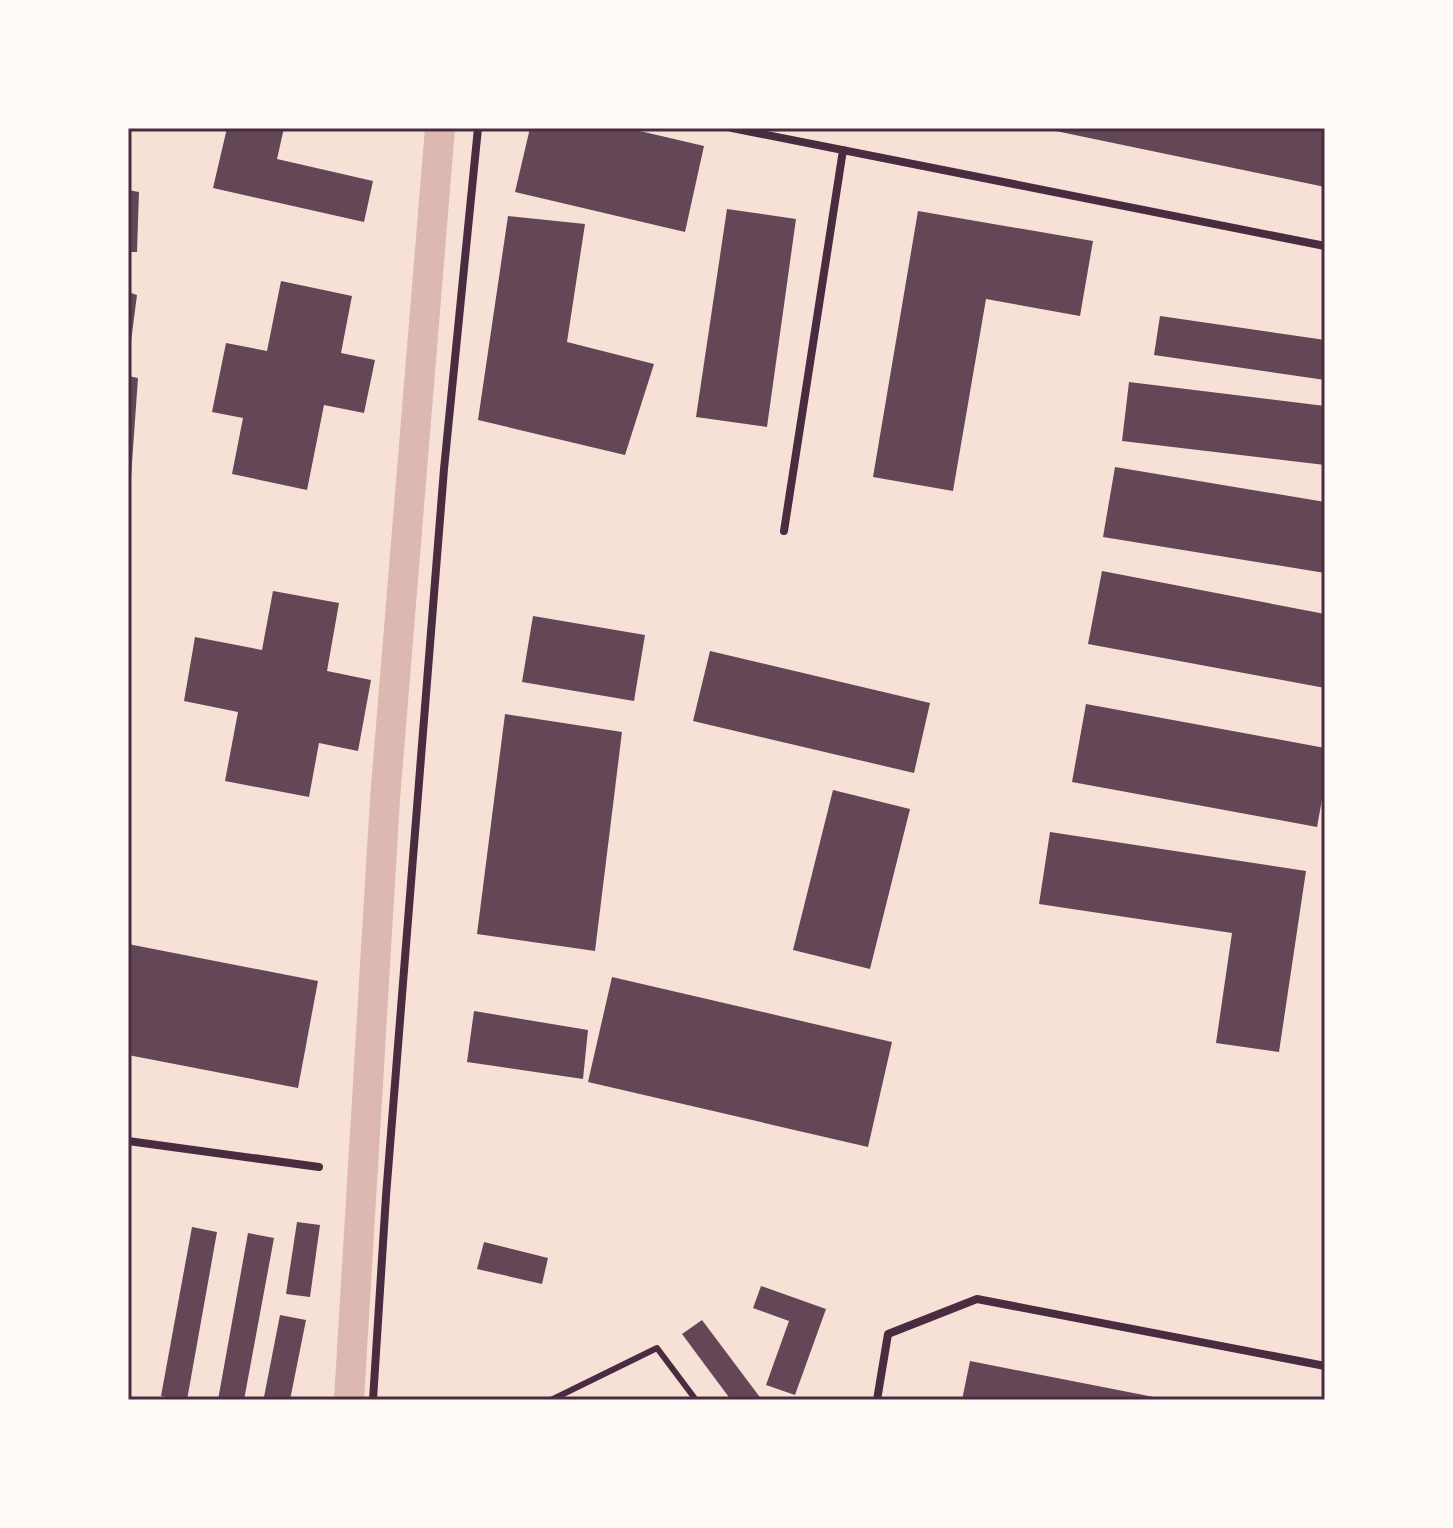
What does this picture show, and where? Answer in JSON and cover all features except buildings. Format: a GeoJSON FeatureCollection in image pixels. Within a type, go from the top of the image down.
{"type":"FeatureCollection","features":[{"type":"Feature","properties":{"kind":"street"},"geometry":{"type":"LineString","coordinates":[[373,1400],[389,1154],[444,469],[478,128]]}},
{"type":"Feature","properties":{"kind":"street"},"geometry":{"type":"LineString","coordinates":[[732,128],[1325,246]]}},
{"type":"Feature","properties":{"kind":"street"},"geometry":{"type":"LineString","coordinates":[[784,531],[843,150]]}},
{"type":"Feature","properties":{"kind":"street"},"geometry":{"type":"LineString","coordinates":[[128,1141],[319,1167]]}},
{"type":"Feature","properties":{"kind":"street"},"geometry":{"type":"LineString","coordinates":[[877,1400],[888,1334],[977,1299],[1325,1366]]}},
{"type":"Feature","properties":{"kind":"lane"},"geometry":{"type":"LineString","coordinates":[[551,1400],[657,1348],[696,1400]]}},
{"type":"Feature","properties":{"kind":"waterway"},"geometry":{"type":"LineString","coordinates":[[349,1400],[385,799],[440,128]]}}]}
